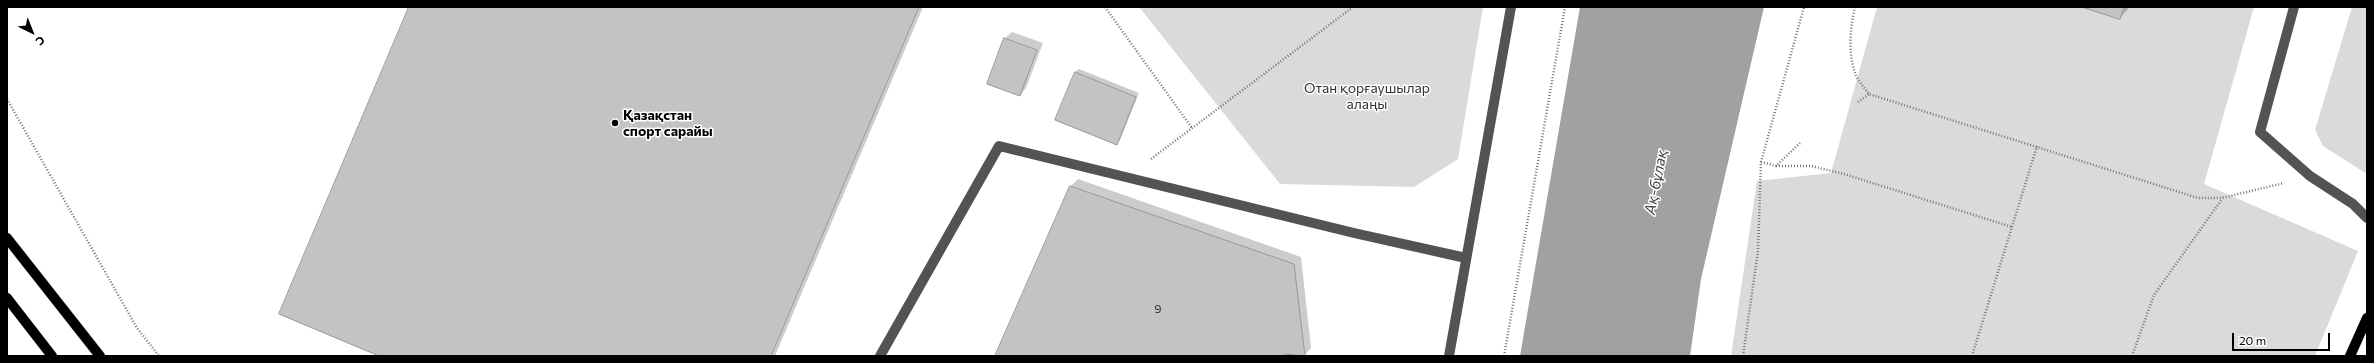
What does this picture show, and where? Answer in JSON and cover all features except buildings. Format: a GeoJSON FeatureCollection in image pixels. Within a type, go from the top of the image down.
{"type":"FeatureCollection","features":[{"type":"Feature","properties":{"kind":"main road"},"geometry":{"type":"LineString","coordinates":[[7,238],[100,356]]}},
{"type":"Feature","properties":{"kind":"main road"},"geometry":{"type":"LineString","coordinates":[[9,302],[52,356]]}},
{"type":"Feature","properties":{"kind":"main road"},"geometry":{"type":"LineString","coordinates":[[2350,356],[2367,318]]}},
{"type":"Feature","properties":{"kind":"lane"},"geometry":{"type":"LineString","coordinates":[[1449,356],[1511,7]]}},
{"type":"Feature","properties":{"kind":"lane"},"geometry":{"type":"LineString","coordinates":[[2294,7],[2260,132],[2310,176],[2353,204],[2367,218]]}},
{"type":"Feature","properties":{"kind":"lane"},"geometry":{"type":"LineString","coordinates":[[880,356],[999,146],[1127,178],[1466,258]]}},
{"type":"Feature","properties":{"kind":"lane"},"geometry":{"type":"LineString","coordinates":[[2353,204],[2367,206]]}},
{"type":"Feature","properties":{"kind":"path"},"geometry":{"type":"LineString","coordinates":[[1104,7],[1193,128]]}},
{"type":"Feature","properties":{"kind":"path"},"geometry":{"type":"LineString","coordinates":[[1127,178],[1353,7]]}},
{"type":"Feature","properties":{"kind":"path"},"geometry":{"type":"LineString","coordinates":[[1504,356],[1565,7]]}},
{"type":"Feature","properties":{"kind":"path"},"geometry":{"type":"LineString","coordinates":[[1743,356],[1758,251],[1761,162],[1804,7]]}},
{"type":"Feature","properties":{"kind":"path"},"geometry":{"type":"LineString","coordinates":[[1854,7],[1851,25],[1852,56],[1855,74],[1869,94],[2198,198],[2222,198],[2310,176]]}},
{"type":"Feature","properties":{"kind":"path"},"geometry":{"type":"LineString","coordinates":[[1858,102],[1869,94]]}},
{"type":"Feature","properties":{"kind":"path"},"geometry":{"type":"LineString","coordinates":[[7,98],[137,328],[158,356]]}},
{"type":"Feature","properties":{"kind":"path"},"geometry":{"type":"LineString","coordinates":[[1776,166],[1800,143]]}},
{"type":"Feature","properties":{"kind":"path"},"geometry":{"type":"LineString","coordinates":[[1972,356],[2037,146]]}},
{"type":"Feature","properties":{"kind":"path"},"geometry":{"type":"LineString","coordinates":[[1761,162],[1776,166],[1811,166],[1844,174],[2012,227]]}},
{"type":"Feature","properties":{"kind":"path"},"geometry":{"type":"LineString","coordinates":[[2132,356],[2154,295],[2222,198]]}},
{"type":"Feature","properties":{"kind":"green space","name":"Отан қорғаушылар алаңы"},"geometry":{"type":"Polygon","coordinates":[[[1139,7],[1483,7],[1458,159],[1414,187],[1280,184],[1139,7]]]}},
{"type":"Feature","properties":{"kind":"green space"},"geometry":{"type":"Polygon","coordinates":[[[1877,7],[2254,7],[2204,184],[2358,251],[2315,356],[1731,356],[1757,181],[1831,173],[1877,7]]]}},
{"type":"Feature","properties":{"kind":"green space"},"geometry":{"type":"Polygon","coordinates":[[[2352,7],[2367,7],[2367,174],[2323,146],[2315,130],[2352,7]]]}},
{"type":"Feature","properties":{"kind":"water","name":"Ақ-бұлақ"},"geometry":{"type":"Polygon","coordinates":[[[1580,7],[1764,7],[1701,279],[1690,356],[1520,356],[1580,7]]]}},
{"type":"Feature","properties":{"kind":"place","name":"Қазақстан спорт сарайы"},"geometry":{"type":"Point","coordinates":[615,123]}}]}
